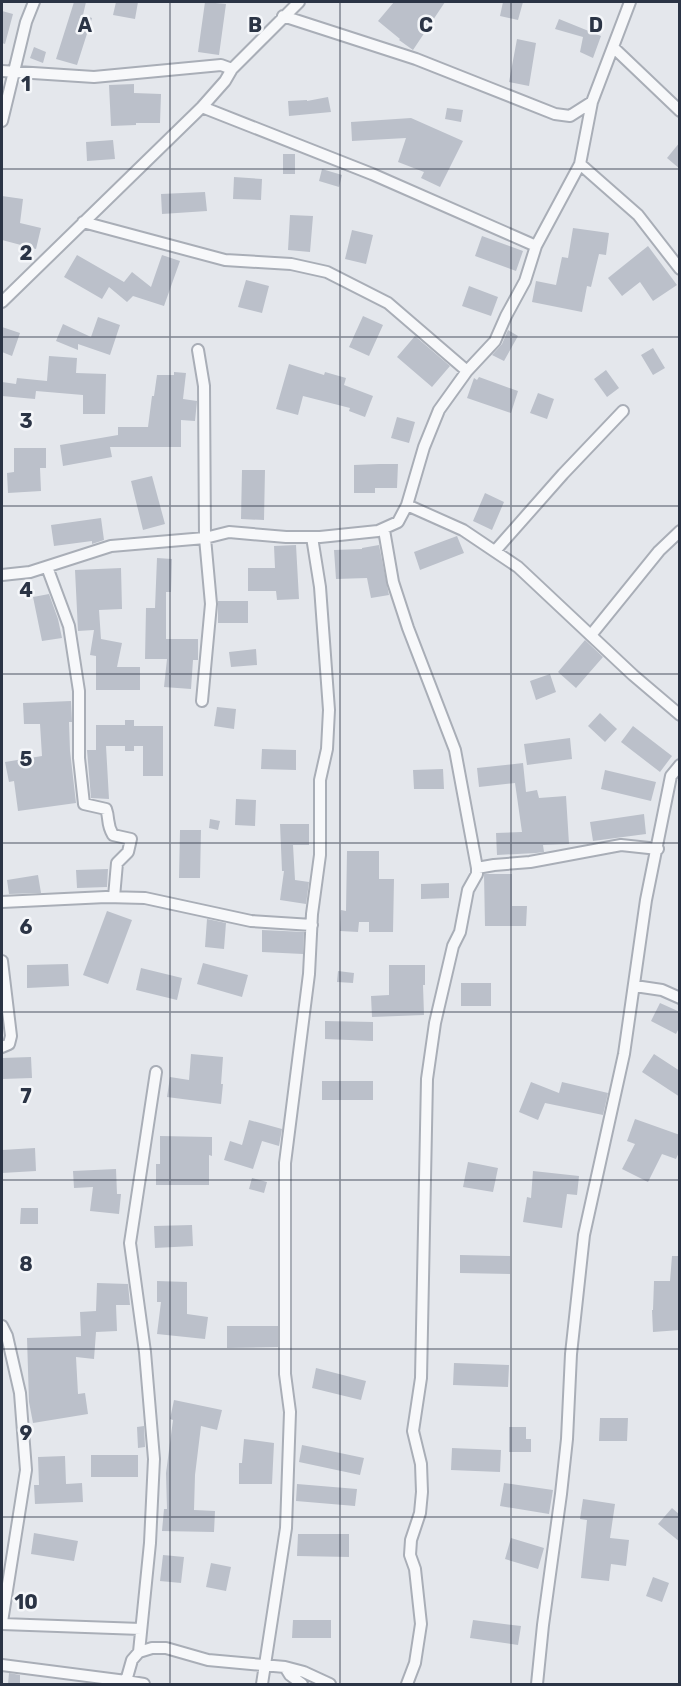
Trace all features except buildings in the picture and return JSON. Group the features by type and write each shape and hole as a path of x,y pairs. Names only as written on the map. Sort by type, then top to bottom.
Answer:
{"street":[{"path":"2,121 26,22 34,2"},
{"path":"2,302 202,107 225,81 231,69 299,2"},
{"path":"2,575 30,572 111,546 205,538 229,532 312,537 384,530 398,522 407,505 424,447 439,410 467,371 495,341 525,281 536,246 580,164 592,102 630,2"},
{"path":"283,16 416,59 555,114 570,116 592,102"},
{"path":"614,48 680,111"},
{"path":"2,71 94,77 221,65 231,69"},
{"path":"202,107 372,174 536,246"},
{"path":"580,164 638,214 680,269"},
{"path":"83,222 225,260 291,264 327,272 388,303 467,371"},
{"path":"198,350 204,386 205,538 211,604 202,701"},
{"path":"495,551 623,411"},
{"path":"407,505 463,530 518,567 680,715"},
{"path":"384,530 393,582 454,750 477,868 477,874 468,890 460,932 453,946 435,1023 427,1079 421,1378 413,1431 421,1464 423,1491 420,1513 411,1540 410,1555 415,1569 421,1624 416,1663 407,1684"},
{"path":"591,635 659,550 680,531"},
{"path":"262,1684 285,1528 290,1412 285,1374 285,1163 309,974 320,855 320,780 327,749 329,710 320,587 312,537"},
{"path":"47,567 69,626 79,691 79,758 84,804 106,809 107,825 113,834 131,839 128,852 117,863 114,897"},
{"path":"537,1684 567,1439 571,1354 584,1235 619,1084 646,900 671,776 680,765"},
{"path":"477,868 494,864 530,862 621,845 658,849"},
{"path":"2,902 114,897 145,898 251,921 312,925"},
{"path":"2,961 11,1036 9,1044 2,1047"},
{"path":"635,986 662,990 680,998"},
{"path":"139,1652 150,1543 154,1459 145,1352 130,1243 156,1072"},
{"path":"2,1326 7,1336 20,1393 26,1470 2,1623 141,1629"},
{"path":"125,1683 132,1660 139,1652 152,1648 166,1648 208,1660 285,1667 304,1672 330,1684"},
{"path":"2,1665 144,1684"},
{"path":"285,1667 290,1675 302,1684"}]}
